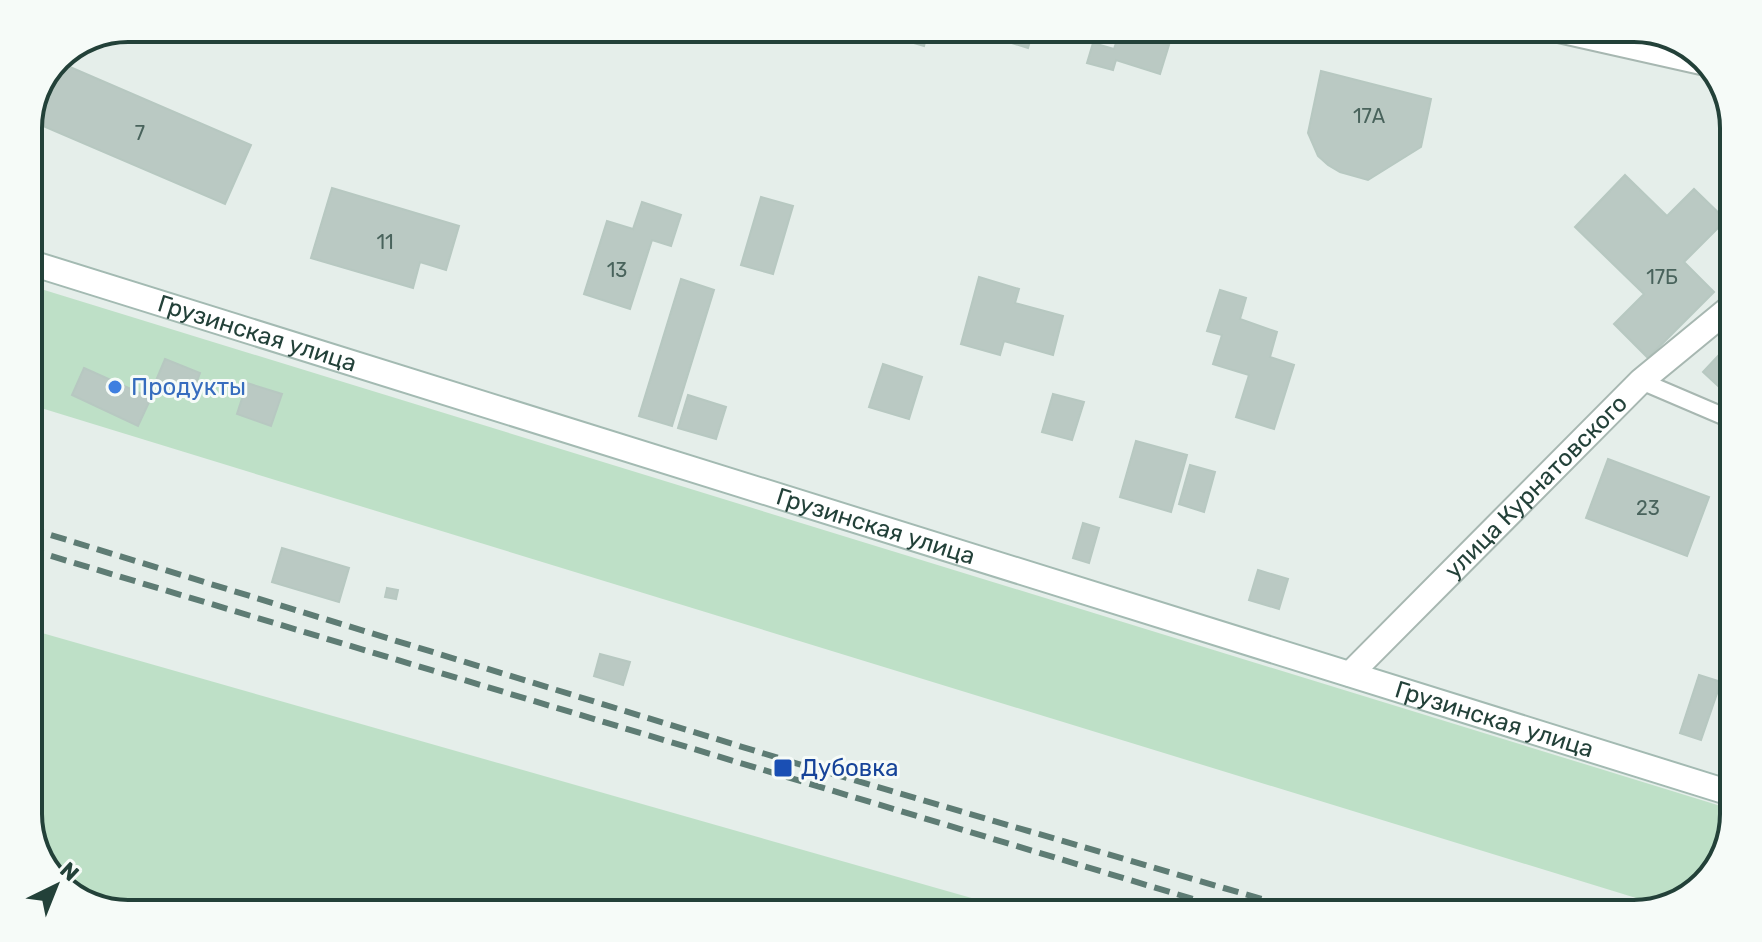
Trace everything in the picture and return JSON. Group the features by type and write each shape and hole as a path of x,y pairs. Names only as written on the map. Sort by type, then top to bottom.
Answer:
{"street":[{"path":"1612,42 1685,58"},
{"name":"Грузинская улица","path":"42,266 1720,790"},
{"name":"улица Курнатовского","path":"1350,674 1641,381 1720,316"}],"lane":[{"path":"1641,381 1720,415"}],"green space":[{"path":"42,289 1720,806 1715,842 1695,875 1677,889 1641,899 42,408"},
{"path":"42,633 979,900 128,900 96,893 96,846 49,846 42,820"}],"building":[{"path":"1009,42 1030,42 1028,48"},
{"path":"1116,42 1169,45 1160,74 1116,60 1113,70 1087,63 1093,43 1114,49"},
{"path":"68,66 251,145 225,204 42,126 45,106 56,80"},
{"path":"1321,71 1431,99 1421,147 1368,180 1328,165 1318,156 1308,133"},
{"path":"1625,175 1667,216 1694,189 1720,214 1720,226 1684,262 1714,292 1648,358 1614,324 1644,294 1575,227"},
{"path":"332,188 459,226 446,270 420,262 413,288 311,258"},
{"path":"761,197 793,206 773,274 741,265"},
{"path":"642,202 681,215 671,246 652,240 630,309 584,294 607,221 633,229"},
{"path":"979,277 1019,289 1015,303 1063,316 1053,355 1004,341 1000,355 961,344"},
{"path":"681,279 714,290 672,426 639,416"},
{"path":"1220,290 1246,298 1240,319 1277,332 1270,357 1294,365 1274,429 1236,417 1249,375 1213,364 1222,335 1207,331"},
{"path":"1720,354 1720,388 1703,372"},
{"path":"165,359 200,373 191,397 155,383"},
{"path":"883,364 922,377 909,419 869,407"},
{"path":"84,368 151,398 138,426 72,395"},
{"path":"247,383 282,394 271,426 237,414"},
{"path":"1053,394 1084,402 1072,440 1042,432"},
{"path":"688,395 726,407 716,439 678,428"},
{"path":"1136,441 1187,455 1171,512 1120,497"},
{"path":"1608,459 1709,497 1687,556 1586,518"},
{"path":"1190,465 1215,472 1204,512 1179,504"},
{"path":"1083,523 1099,528 1089,563 1073,558"},
{"path":"282,548 349,568 339,602 272,582"},
{"path":"1258,570 1288,579 1279,609 1249,600"},
{"path":"387,588 398,590 396,599 385,597"},
{"path":"600,654 630,662 623,685 594,676"},
{"path":"1699,675 1720,682 1701,740 1680,733"}],"railway":[{"path":"42,532 785,760 1265,900"},
{"path":"42,553 1196,900"}],"place":[{"name":"Продукты","path":"115,387"},
{"name":"Дубовка","path":"783,768"}]}
